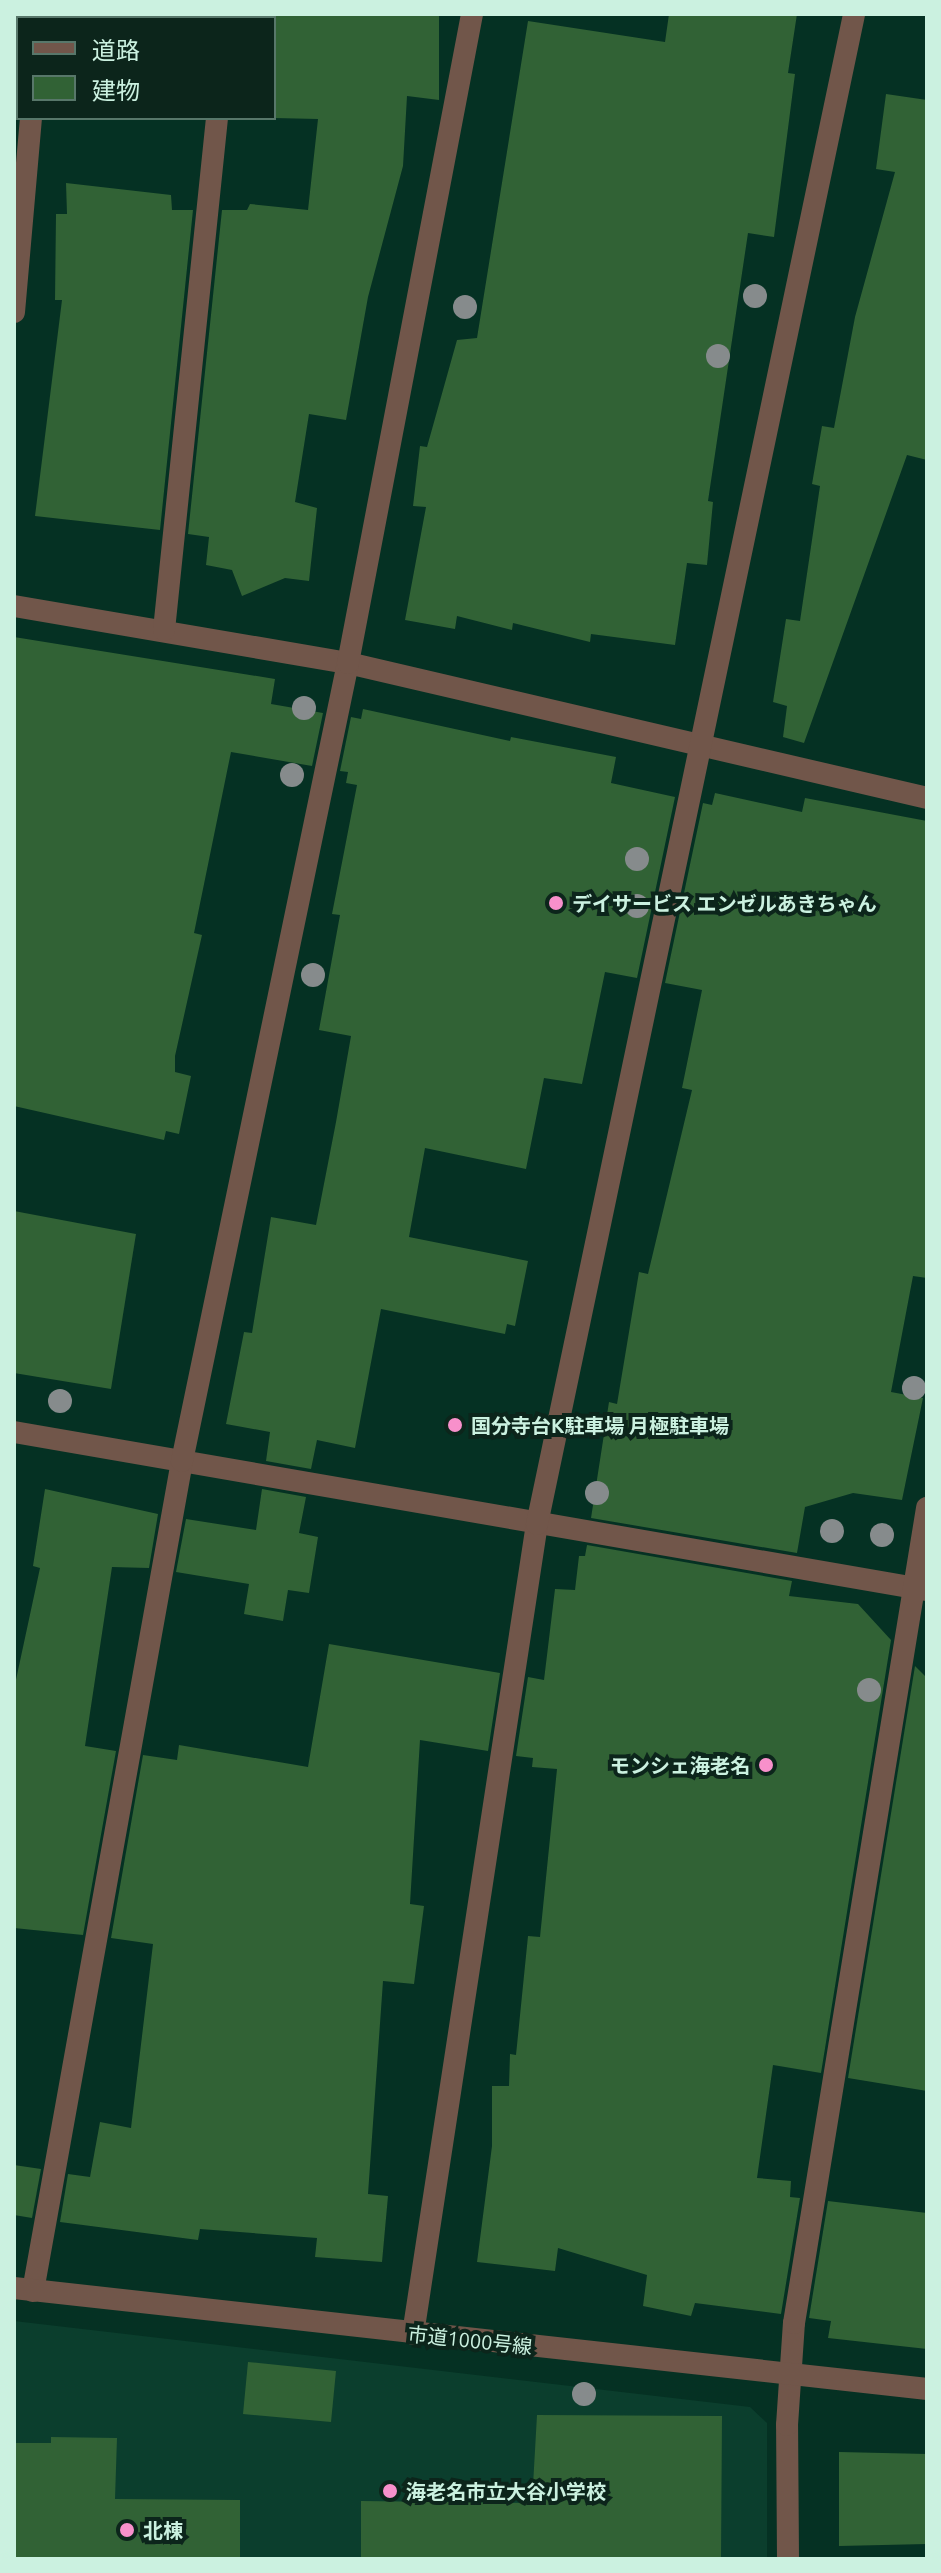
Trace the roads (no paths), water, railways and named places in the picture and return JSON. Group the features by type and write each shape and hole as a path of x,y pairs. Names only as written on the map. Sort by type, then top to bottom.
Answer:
{"street":[{"path":"23,2290 182,1461 348,663 472,14"},
{"path":"413,2334 537,1524 854,14"},
{"path":"14,312 31,120"},
{"path":"164,630 217,120"},
{"path":"14,606 348,663 701,749 927,798"},
{"path":"14,1432 919,1589"},
{"path":"788,2559 790,2373 919,1589 927,1508"},
{"name":"市道1000号線","path":"23,2290 927,2389"}],"place":[{"name":"デイサービス エンゼルあきちゃん","path":"556,903"},
{"name":"国分寺台K駐車場 月極駐車場","path":"455,1425"},
{"name":"モンシェ海老名","path":"766,1765"},
{"name":"海老名市立大谷小学校","path":"390,2491"},
{"name":"北棟","path":"127,2530"}]}
